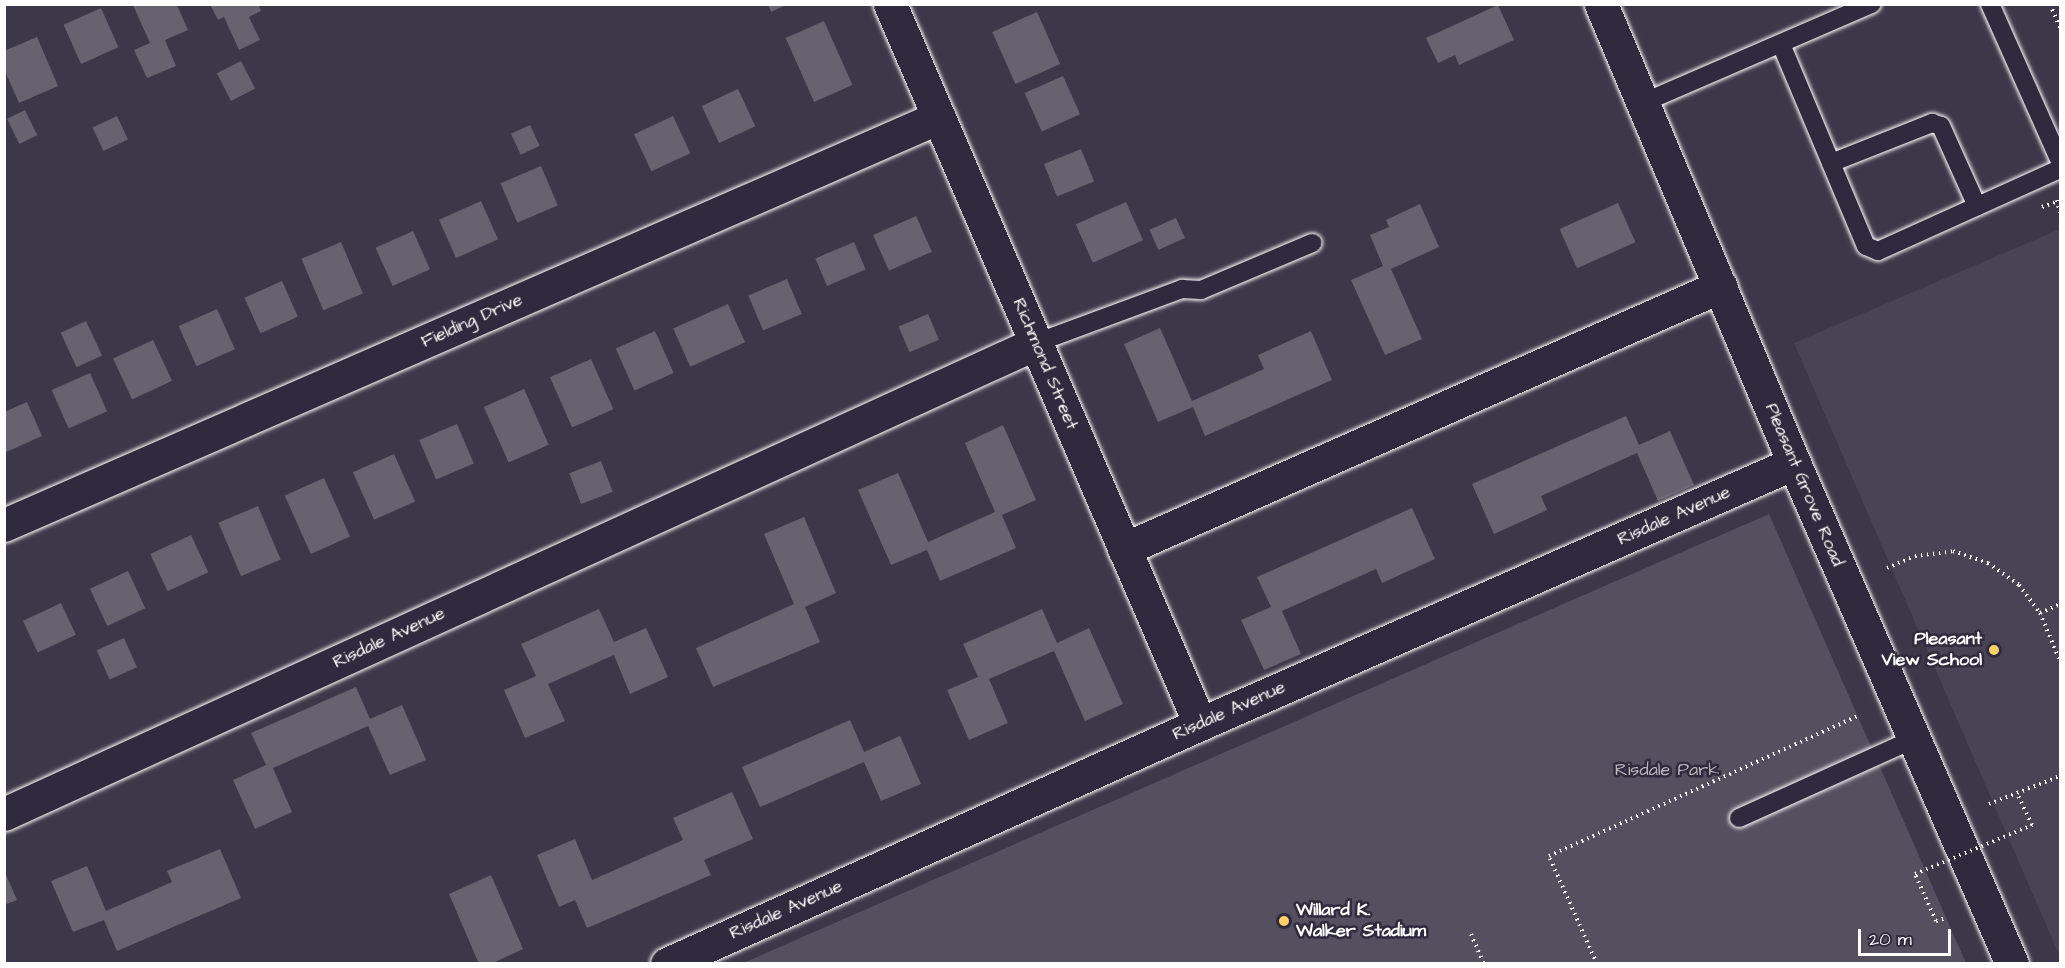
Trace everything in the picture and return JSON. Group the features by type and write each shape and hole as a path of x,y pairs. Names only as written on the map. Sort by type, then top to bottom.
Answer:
{"street":[{"name":"Richmond Street","path":"890,4 1200,724"},
{"name":"Pleasant Grove Road","path":"1601,4 1645,102 1794,463 2012,963"},
{"name":"Fielding Drive","path":"4,525 939,117"},
{"path":"1124,549 1721,286"},
{"name":"Risdale Avenue","path":"4,814 1036,343"},
{"name":"Risdale Avenue","path":"667,963 1200,724 1794,463"}],"lane":[{"path":"1645,102 1872,4"},
{"path":"1990,4 2061,161"},
{"path":"1781,44 1866,246 1878,251 2061,169"},
{"path":"1831,163 1932,123 1941,126 1977,206"},
{"path":"1036,343 1182,289 1201,290 1312,243"},
{"path":"1739,818 1914,739"}],"path":[{"path":"2050,4 2061,28"},
{"path":"2061,198 2056,201 2061,213"},
{"path":"1887,568 1915,556 1953,551 1988,563 2019,585 2040,613 2061,661"},
{"path":"2040,613 2061,604"},
{"path":"1597,963 1549,856 1860,716"},
{"path":"1989,804 2018,795 2061,776"},
{"path":"1946,918 1936,921 1915,874 2032,825 2018,795"},
{"path":"1471,934 1484,963"}],"shaded area":[{"name":"Pleasant View School","path":"2060,229 2060,957 1794,343"}],"green space":[{"name":"Risdale Park","path":"1769,514 1966,963 741,964"}],"building":[{"path":"210,4 258,4 261,11 249,17 260,40 239,50 224,17 218,20"},
{"path":"768,4 788,4 771,12"},
{"path":"133,5 177,5 188,30 165,40 176,66 147,78 134,50 150,43"},
{"path":"1498,5 1514,40 1459,65 1455,55 1438,63 1426,38"},
{"path":"101,8 118,47 81,64 64,25"},
{"path":"1037,12 1060,64 1015,84 992,32"},
{"path":"824,21 852,85 814,102 786,38"},
{"path":"37,37 58,86 19,103 4,69 4,51"},
{"path":"241,61 255,89 231,101 217,73"},
{"path":"1063,76 1080,114 1042,131 1025,93"},
{"path":"738,89 755,126 719,143 702,106"},
{"path":"25,110 37,135 19,144 7,119"},
{"path":"117,116 128,140 104,151 93,127"},
{"path":"673,116 690,153 651,171 634,134"},
{"path":"530,125 540,146 521,155 511,134"},
{"path":"1081,149 1094,181 1057,196 1044,164"},
{"path":"541,166 558,206 517,223 500,183"},
{"path":"481,201 498,239 456,258 439,220"},
{"path":"1126,202 1143,240 1093,263 1076,224"},
{"path":"1618,203 1635,242 1577,268 1560,229"},
{"path":"1420,204 1439,247 1391,269 1422,339 1385,355 1351,280 1383,266 1370,235 1389,227 1386,220"},
{"path":"916,216 932,252 889,271 873,235"},
{"path":"1176,218 1185,238 1158,250 1150,230"},
{"path":"413,231 430,269 393,286 376,248"},
{"path":"341,242 363,294 323,310 301,259"},
{"path":"854,242 866,270 827,286 815,258"},
{"path":"787,279 802,314 763,330 748,295"},
{"path":"282,281 298,317 260,333 245,298"},
{"path":"728,304 745,342 690,367 673,328"},
{"path":"217,309 235,349 197,366 179,326"},
{"path":"928,314 939,340 909,352 899,327"},
{"path":"86,321 102,355 77,367 61,333"},
{"path":"1160,328 1192,401 1264,369 1258,355 1311,331 1332,380 1205,436 1193,407 1158,422 1124,344"},
{"path":"655,331 674,373 634,391 616,348"},
{"path":"153,340 172,381 132,399 113,359"},
{"path":"591,359 613,409 572,428 550,377"},
{"path":"90,373 107,411 69,428 52,390"},
{"path":"524,389 549,445 509,463 484,407"},
{"path":"27,402 42,436 4,453 4,412"},
{"path":"1626,416 1639,445 1670,431 1694,485 1658,501 1637,453 1541,496 1547,510 1494,534 1472,484"},
{"path":"457,424 474,464 436,480 419,440"},
{"path":"1003,425 1036,500 1002,515 1016,548 940,581 927,550 891,565 858,490 898,473 928,542 995,512 965,443"},
{"path":"394,454 415,502 374,520 353,472"},
{"path":"601,461 613,492 581,504 569,473"},
{"path":"324,478 350,536 311,554 285,495"},
{"path":"258,506 281,559 241,576 218,523"},
{"path":"1412,508 1435,559 1382,583 1376,569 1282,611 1301,654 1264,670 1241,620 1271,607 1257,577"},
{"path":"804,517 836,593 805,607 820,642 713,687 696,648 794,604 764,534"},
{"path":"191,535 208,572 168,591 150,554"},
{"path":"128,571 145,608 107,626 90,589"},
{"path":"61,603 76,635 38,652 23,621"},
{"path":"599,609 614,642 646,628 668,677 630,694 614,655 548,684 565,721 525,738 504,690 536,676 521,644"},
{"path":"1042,609 1057,643 1089,628 1123,704 1085,721 1054,651 989,679 1008,723 969,740 947,690 978,677 963,644"},
{"path":"124,638 137,667 110,679 97,650"},
{"path":"356,687 370,719 402,705 426,760 390,775 368,726 273,768 292,812 255,829 233,780 266,765 251,733"},
{"path":"850,720 864,752 900,736 921,784 881,801 864,762 760,807 742,767"},
{"path":"732,792 753,839 704,860 711,875 587,928 575,900 559,907 537,855 575,839 592,880 683,840 673,818"},
{"path":"220,849 241,898 117,951 104,920 73,932 51,881 87,866 106,911 172,882 167,871"},
{"path":"4,870 17,900 4,905"},
{"path":"491,875 523,949 491,964 479,964 449,894"}],"place":[{"name":"Pleasant View School","path":"1994,650"},
{"name":"Willard K. Walker Stadium","path":"1284,921"}]}
